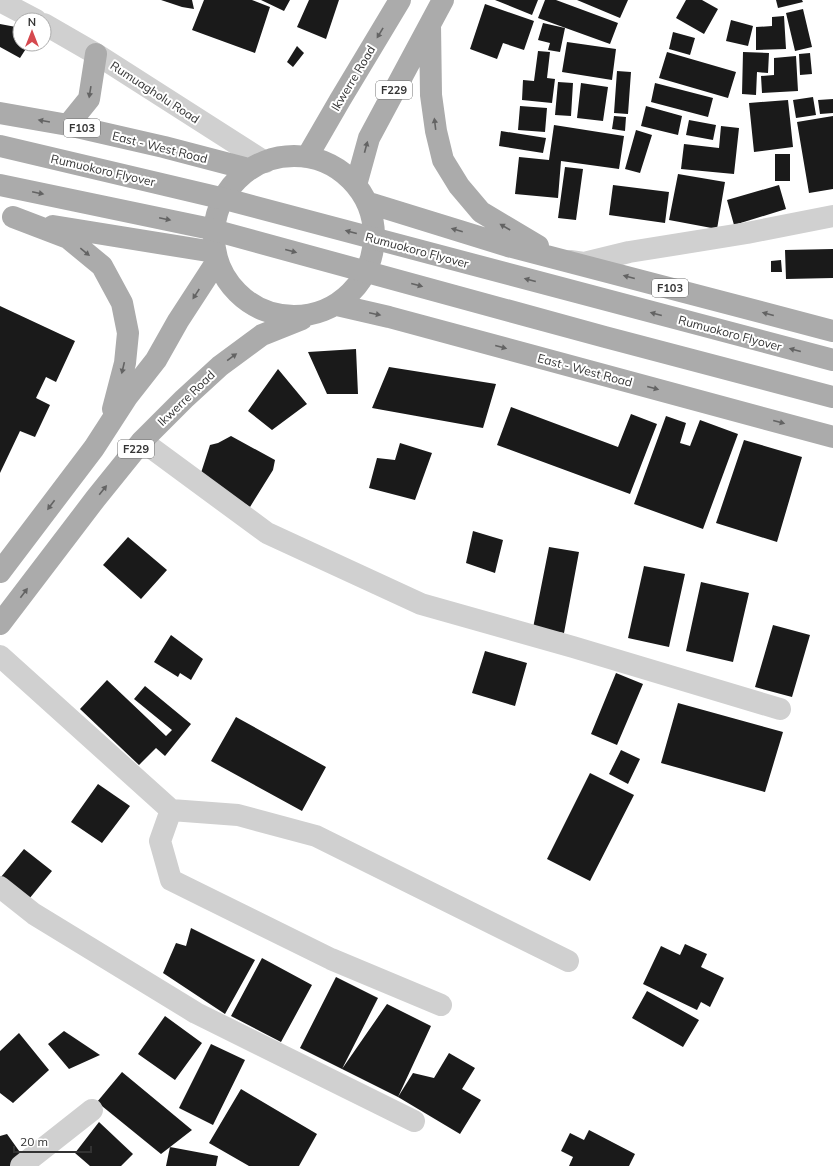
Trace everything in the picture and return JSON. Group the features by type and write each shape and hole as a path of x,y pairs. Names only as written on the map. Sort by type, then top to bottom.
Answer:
{"main road":[{"name":"Ikwerre Road","path":"307,157 400,0"},
{"name":"F229","path":"356,185 369,138 443,0"},
{"path":"430,25 431,95 436,131 443,160 459,186 481,212 563,260"},
{"path":"68,125 89,99 96,54"},
{"name":"East - West Road","path":"0,113 68,125 257,166"},
{"name":"Rumuokoro Flyover","path":"0,146 233,201 833,360"},
{"path":"284,157 307,157 334,166 356,185 369,203 374,233 373,256 360,284 337,305 323,312 308,316 285,317 263,311 243,299 227,282 215,256 213,228 219,205 234,181 257,166 284,157"},
{"path":"0,185 206,228 605,337 833,397"},
{"name":"F103","path":"369,203 508,246 833,330"},
{"path":"6,216 215,256"},
{"path":"6,216 68,238 102,266 122,303 128,333 125,363 107,428"},
{"name":"F229","path":"0,572 94,448 127,397 156,360 215,256"},
{"name":"East - West Road","path":"337,305 389,317 833,437"},
{"name":"Ikwerre Road","path":"0,624 96,498 142,441 184,399 220,366 262,335 308,316"}],"street":[{"path":"0,1 21,12"},
{"name":"Rumuagholu Road","path":"52,29 96,54 257,166"},
{"path":"563,260 584,263 629,252 747,233 833,216"},
{"path":"142,441 267,533 422,604 780,709"},
{"path":"0,656 171,810 238,815 316,836 568,961"},
{"path":"171,810 160,841 170,880 331,959 441,1005"},
{"path":"0,887 34,914 196,1013 414,1121"},
{"path":"21,1166 92,1110"}],"building":[{"path":"161,0 192,0 194,9 182,7"},
{"path":"204,0 252,0 270,7 255,53 192,30"},
{"path":"261,0 290,0 284,11"},
{"path":"309,0 339,0 326,39 297,27"},
{"path":"495,0 538,0 532,15"},
{"path":"545,0 556,0 618,23 610,44 538,18"},
{"path":"577,0 628,0 620,18"},
{"path":"686,0 702,0 718,9 704,34 676,18"},
{"path":"776,0 802,0 803,2 778,8"},
{"path":"485,4 534,21 524,50 503,43 497,59 470,49"},
{"path":"803,9 812,47 795,51 786,13"},
{"path":"784,16 786,49 756,50 756,27 772,26 772,17"},
{"path":"731,20 753,26 748,46 726,41"},
{"path":"543,23 565,28 560,52 548,50 550,43 538,40"},
{"path":"0,24 12,26 12,52 24,52 20,58 0,47"},
{"path":"673,32 695,38 690,55 669,49"},
{"path":"567,42 616,49 612,80 562,72"},
{"path":"297,46 304,53 293,67 287,62"},
{"path":"538,51 550,52 547,78 555,79 552,103 522,100 523,80 534,81"},
{"path":"667,52 736,72 728,98 659,78"},
{"path":"743,52 769,53 768,73 757,72 756,95 742,94"},
{"path":"810,53 812,74 800,75 799,54"},
{"path":"796,56 798,91 762,93 761,76 774,75 774,58"},
{"path":"617,71 631,72 628,114 614,113"},
{"path":"558,82 573,83 571,116 555,115"},
{"path":"581,83 608,87 603,121 577,118"},
{"path":"655,83 713,98 708,117 651,102"},
{"path":"813,97 816,115 796,118 793,100"},
{"path":"833,99 833,113 820,114 818,100"},
{"path":"788,100 793,147 754,152 749,103"},
{"path":"520,106 547,108 545,132 518,130"},
{"path":"646,106 682,116 678,135 641,126"},
{"path":"614,116 626,117 625,131 612,129"},
{"path":"833,116 833,189 809,193 797,122"},
{"path":"689,120 716,125 713,140 686,135"},
{"path":"554,125 624,136 619,169 561,161 558,198 515,194 519,157 549,160"},
{"path":"721,126 739,128 734,174 681,169 684,144 719,148"},
{"path":"636,130 652,135 640,173 625,169"},
{"path":"501,131 546,138 543,153 499,146"},
{"path":"775,154 790,154 790,181 775,181"},
{"path":"565,167 583,169 576,220 558,218"},
{"path":"678,174 725,182 717,229 669,220"},
{"path":"613,185 669,192 665,223 609,215"},
{"path":"779,185 786,209 734,225 727,200"},
{"path":"833,249 833,278 786,279 785,250"},
{"path":"781,260 782,272 771,272 771,261"},
{"path":"0,306 75,341 56,382 46,377 36,398 50,405 35,437 20,431 0,473"},
{"path":"356,349 358,394 327,394 308,352"},
{"path":"389,367 496,384 483,428 372,408"},
{"path":"278,369 307,404 272,430 248,411"},
{"path":"511,407 618,447 631,414 657,424 630,494 497,445"},
{"path":"666,416 686,423 680,443 690,446 700,420 738,434 703,529 634,504"},
{"path":"231,436 275,460 273,470 250,507 200,476 210,445 218,443"},
{"path":"744,440 802,457 777,542 716,523"},
{"path":"400,443 432,453 415,500 369,488 377,458 395,460"},
{"path":"473,531 503,540 495,573 466,563"},
{"path":"128,537 167,570 141,599 103,565"},
{"path":"549,547 579,552 564,633 533,628"},
{"path":"644,566 685,574 669,647 628,638"},
{"path":"701,582 749,593 733,662 686,651"},
{"path":"773,625 810,635 792,697 755,687"},
{"path":"171,635 203,659 191,680 180,673 178,677 154,662"},
{"path":"485,651 527,663 515,706 472,693"},
{"path":"616,673 643,684 617,745 591,734"},
{"path":"107,680 166,736 172,730 134,699 145,686 191,724 165,756 156,748 139,765 80,709"},
{"path":"678,703 783,732 765,792 661,763"},
{"path":"236,717 326,767 302,811 211,761"},
{"path":"621,750 640,759 628,784 609,774"},
{"path":"590,773 634,795 590,881 547,859"},
{"path":"98,784 130,806 102,843 71,822"},
{"path":"24,849 52,871 29,899 1,877"},
{"path":"191,928 255,960 225,1014 163,973 176,943 186,946"},
{"path":"685,944 707,954 701,967 724,978 710,1007 701,1002 697,1010 643,984 661,946 680,955"},
{"path":"262,958 312,985 281,1042 231,1016"},
{"path":"336,977 378,998 342,1069 300,1048"},
{"path":"647,991 699,1020 683,1047 632,1018"},
{"path":"387,1004 431,1026 398,1097 342,1069"},
{"path":"165,1016 202,1043 175,1080 138,1054"},
{"path":"64,1031 100,1055 69,1069 48,1044"},
{"path":"19,1033 49,1070 13,1103 0,1093 0,1051"},
{"path":"211,1044 245,1060 213,1125 179,1108"},
{"path":"449,1053 475,1068 462,1089 481,1100 460,1134 398,1097 413,1073 434,1078"},
{"path":"122,1072 192,1130 161,1154 97,1102"},
{"path":"241,1089 317,1134 299,1166 249,1166 209,1143"},
{"path":"99,1122 133,1154 121,1166 90,1166 75,1153"},
{"path":"589,1130 635,1154 629,1166 569,1166 573,1157 561,1151 570,1133 584,1140"},
{"path":"7,1134 27,1162 18,1166 0,1166 0,1136"},
{"path":"170,1147 218,1156 216,1166 166,1166"}]}
